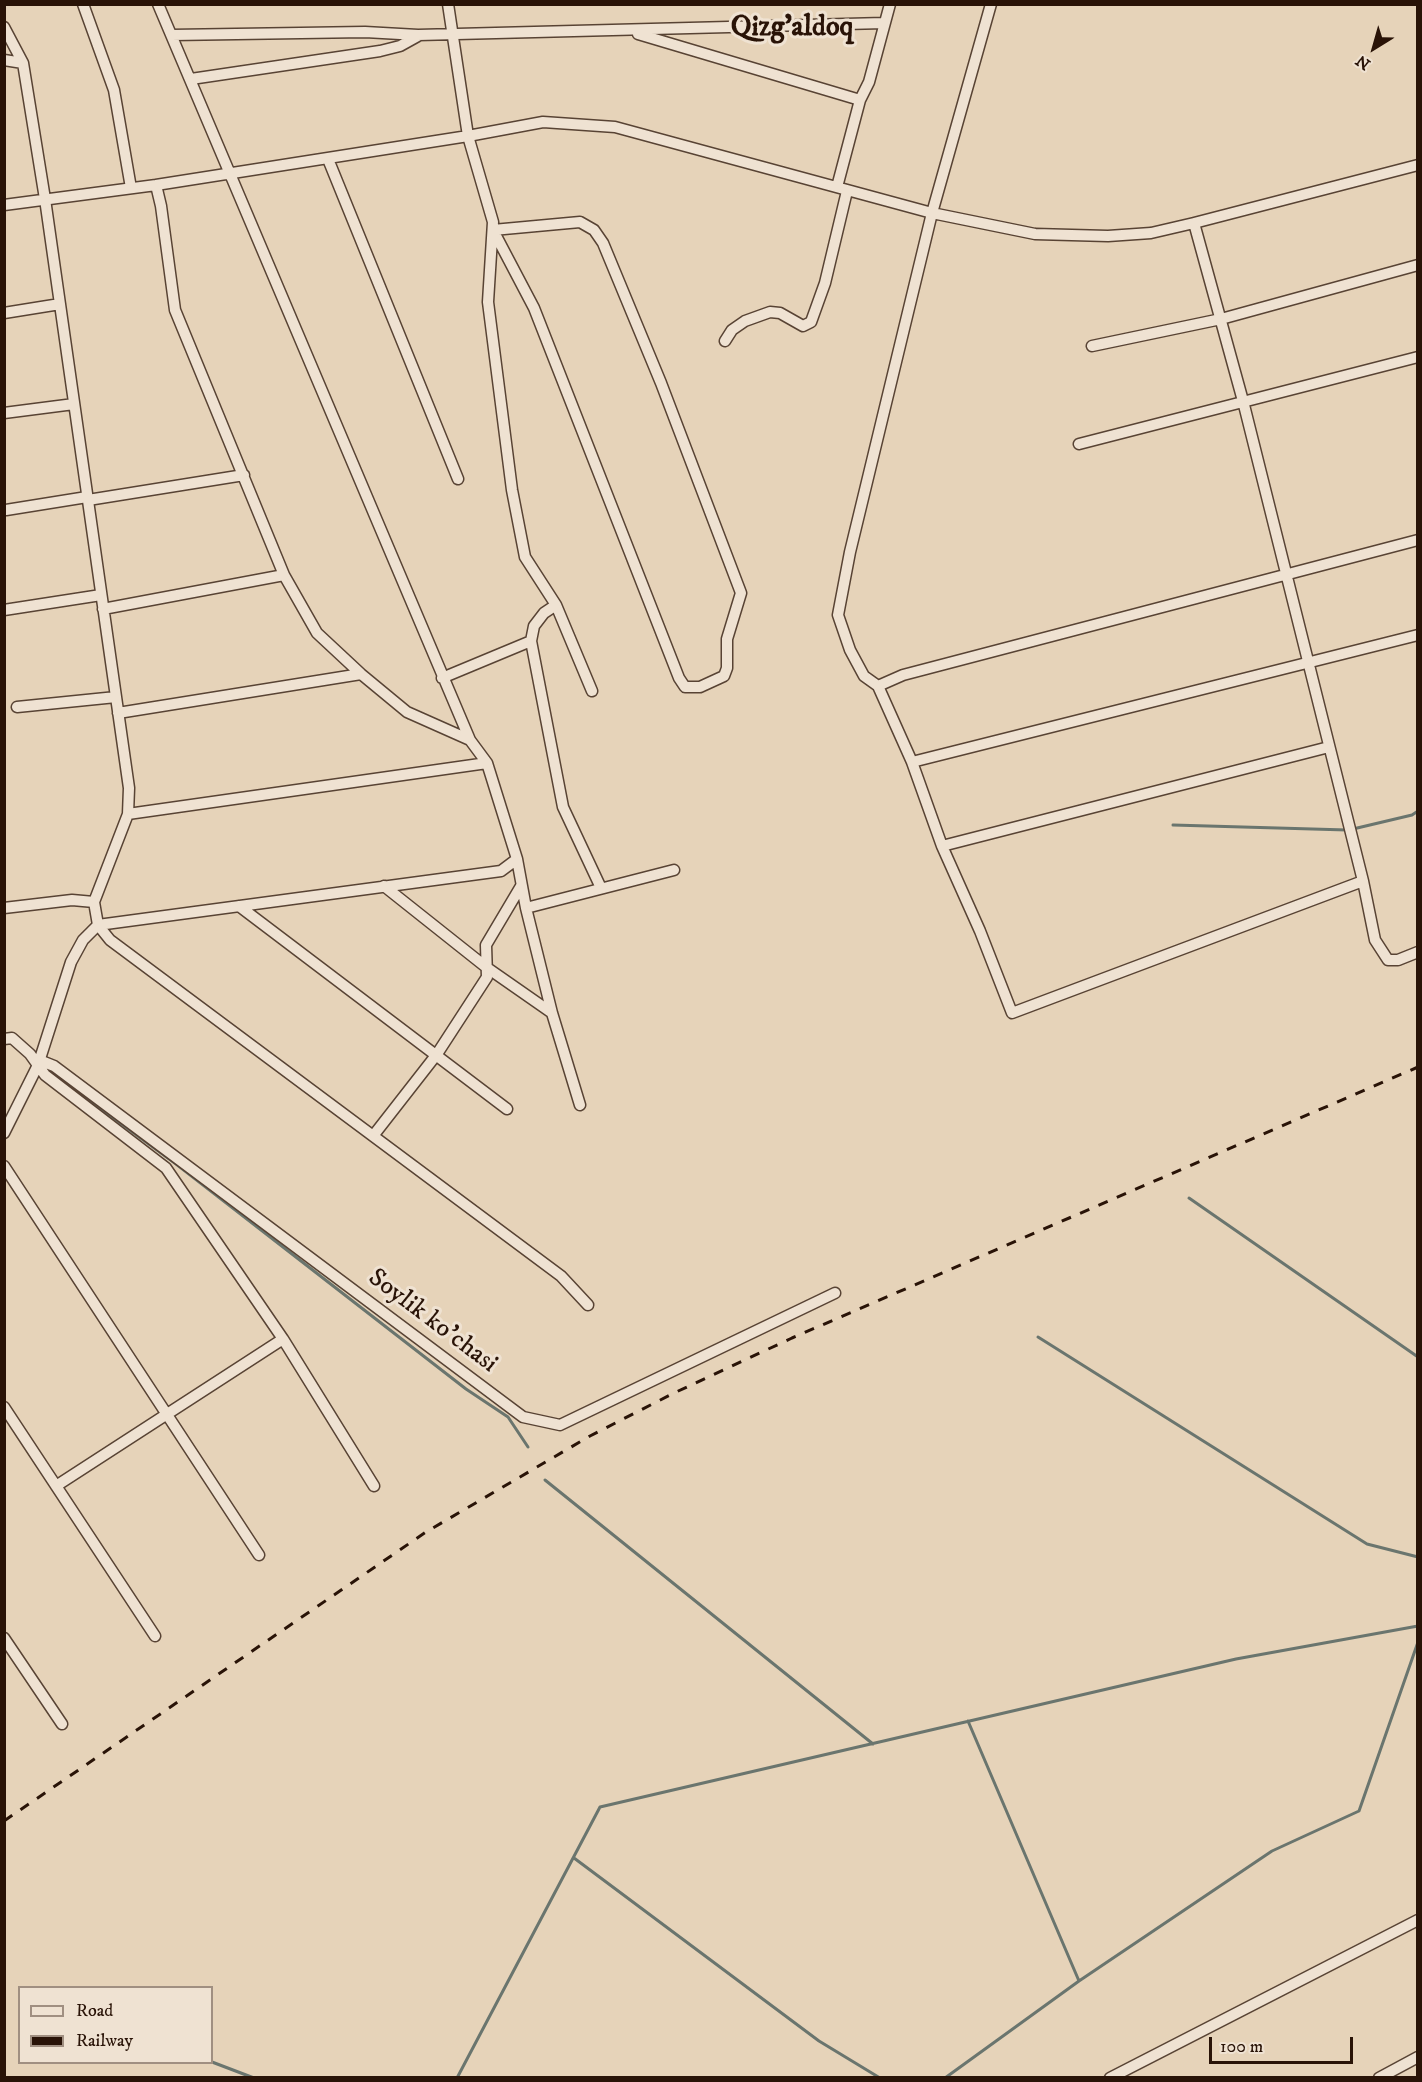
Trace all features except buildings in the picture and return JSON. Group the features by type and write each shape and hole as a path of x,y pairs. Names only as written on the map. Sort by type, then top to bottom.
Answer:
{"street":[{"path":"83,4 114,90 131,188"},
{"path":"158,4 232,174 442,678 470,740 487,763 517,859 521,886 552,1013 580,1105"},
{"path":"448,4 468,136 493,222 488,302 512,490 525,557 556,605 592,692"},
{"path":"725,341 732,330 745,321 770,312 780,313 803,326 811,322 825,282 860,100 869,82 890,4"},
{"path":"991,4 932,213 850,552 838,615 850,650 864,676 878,686 912,762 942,846 1012,1013 1364,881"},
{"path":"172,35 365,32 418,35 884,23"},
{"path":"4,27 23,63 45,199 129,788 128,814 94,902 98,925 110,940 561,1276 588,1305"},
{"path":"629,31 675,47 860,100"},
{"path":"191,79 380,51 400,46 418,35"},
{"path":"4,60 23,63"},
{"path":"4,205 232,174 543,122 615,127 932,213 1035,234 1108,236 1151,233 1194,224 1418,165"},
{"path":"328,159 458,479"},
{"path":"156,185 175,310 204,386 244,475 284,575 317,633 361,674 407,712 470,740"},
{"path":"580,222 594,230 603,243 661,383 741,592 726,639 727,668 724,676 713,682 700,687 685,687 679,678 534,308 493,230 580,222"},
{"path":"1194,224 1243,400 1285,574 1310,664 1364,881 1375,940 1388,960 1398,960 1418,952"},
{"path":"1092,346 1221,318 1418,266"},
{"path":"4,313 60,304"},
{"path":"1079,444 1243,400 1418,357"},
{"path":"4,413 74,404"},
{"path":"6,510 244,475"},
{"path":"878,686 903,675 1418,540"},
{"path":"103,609 284,575"},
{"path":"4,610 102,595"},
{"path":"556,605 544,613 534,626 531,641 563,807 601,888"},
{"path":"912,762 1310,664 1418,635"},
{"path":"442,678 531,641"},
{"path":"118,713 361,674"},
{"path":"17,707 116,697"},
{"path":"942,846 1329,747"},
{"path":"128,814 487,763"},
{"path":"4,1133 38,1063 71,962 83,940 98,925 501,870 517,859"},
{"path":"526,908 674,870"},
{"path":"384,886 486,967 552,1013"},
{"path":"373,1136 437,1054 487,977 486,945 521,886"},
{"path":"4,908 72,900 94,902"},
{"path":"239,906 507,1109"},
{"path":"4,1039 12,1038 38,1063 45,1075 166,1168 283,1339 374,1486"},
{"name":"Soylik ko'chasi","path":"38,1063 54,1066 523,1417 560,1425 835,1293"},
{"path":"166,1168 174,1158"},
{"path":"4,1166 259,1555"},
{"path":"56,1485 283,1339"},
{"path":"4,1407 155,1636"},
{"path":"4,1638 62,1724"},
{"path":"1110,2078 1418,1920"},
{"path":"1379,2078 1418,2057"}],"waterway":[{"path":"1353,829 1412,815 1418,811"},
{"path":"1173,825 1347,830"},
{"path":"51,1072 176,1164 466,1389 508,1417 528,1447"},
{"path":"1189,1198 1418,1357"},
{"path":"1038,1337 1367,1544 1418,1557"},
{"path":"545,1480 873,1744"},
{"path":"457,2078 600,1807 1236,1659 1418,1626"},
{"path":"945,2078 1079,1981 1272,1851 1359,1811 1418,1642"},
{"path":"968,1721 1079,1981"},
{"path":"574,1858 819,2041 880,2078"},
{"path":"213,2062 254,2078"}],"railway":[{"path":"4,1821 426,1532 590,1436 674,1393 792,1338 1418,1067"}],"district":[{"name":"Qizg'aldoq","path":"792,29"}]}
